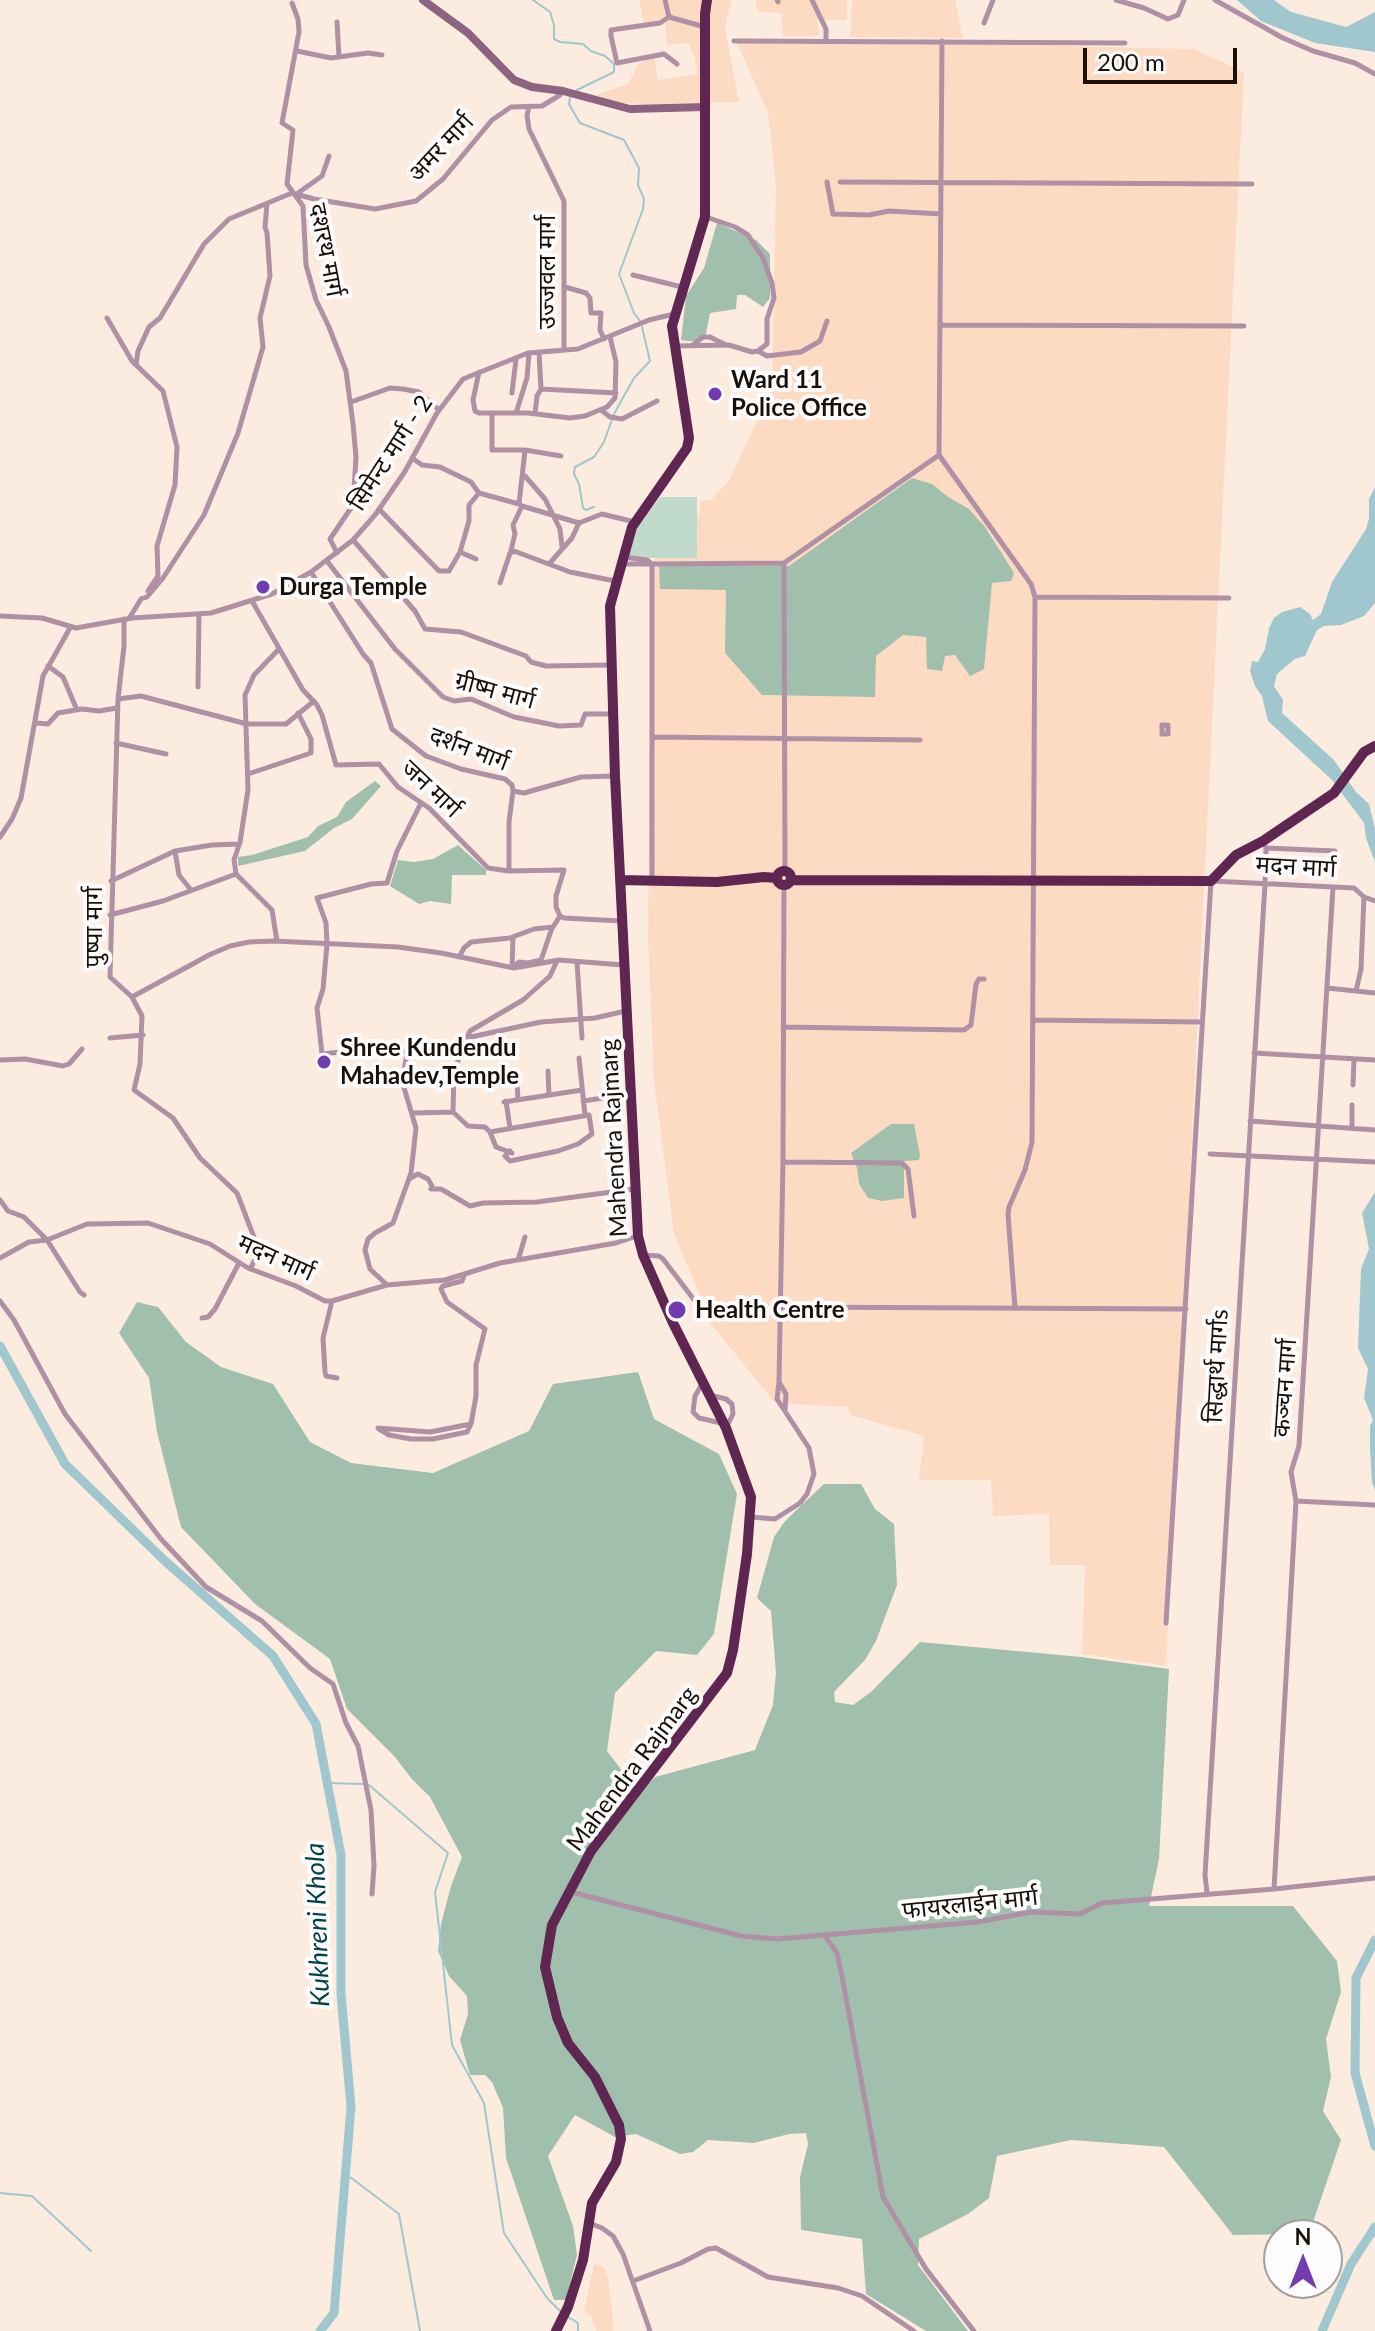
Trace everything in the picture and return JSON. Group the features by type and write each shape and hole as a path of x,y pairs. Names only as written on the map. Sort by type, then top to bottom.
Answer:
{"highway":[{"name":"Mahendra Rajmarg","path":"558,2329 583,2260 592,2203 616,2162 621,2139 619,2125 595,2077 568,2043 550,1995 545,1967 552,1925 591,1851 727,1673 733,1650 750,1517 751,1497 725,1426 643,1255 638,1236 613,714 610,606 621,560 636,522 687,448 689,438 672,326 705,217 707,0"},
{"path":"620,880 1211,881 1236,855 1264,844 1334,793 1364,752 1375,746"}],"street":[{"path":"423,0 468,33 514,80 532,87 563,91 630,109 705,107"},
{"path":"665,0 669,17"},
{"path":"812,0 826,29 826,41"},
{"path":"984,23 993,0"},
{"path":"1116,0 1168,19 1178,15 1184,0"},
{"path":"1215,0 1283,38 1313,51 1355,63 1375,74"},
{"name":"दशरथ मार्ग","path":"292,3 298,19 297,51 282,123 293,130 287,184 303,206 306,265 316,300 346,371 356,457 353,505 330,539 337,553"},
{"path":"677,64 664,54 617,63 611,30 660,23 669,17 705,27"},
{"path":"337,22 339,57"},
{"path":"734,41 1125,43"},
{"path":"942,41 939,455 1031,584 1035,597 1032,1142 1008,1214 1015,1308"},
{"path":"297,51 331,58 368,53 382,55"},
{"name":"अमर मार्ग","path":"294,193 375,209 416,201 443,179 492,120 511,107 542,106 563,91"},
{"name":"उज्जवल मार्ग","path":"529,107 529,129 564,201 564,350"},
{"path":"136,365 138,351 149,327 160,318 209,238 229,219 294,193 322,176 329,156"},
{"path":"827,182 833,214 869,215 889,211 941,214"},
{"path":"840,182 1252,184"},
{"path":"141,599 147,597 163,578 204,515 238,433 264,342 260,318 270,276 265,227 268,202"},
{"path":"705,217 748,235 764,262 774,298 767,319 767,344 758,351"},
{"path":"633,275 683,287"},
{"path":"479,372 473,400 475,411 479,413 570,418 601,410 615,398 614,349 599,324 601,313 591,313 590,298 586,293 565,287"},
{"name":"सिमेन्ट मार्ग - 2","path":"0,616 42,618 70,628 126,618 211,613 272,594 311,572 353,540 379,509 439,410 463,379 529,353 578,349 649,320 675,314"},
{"path":"107,318 136,365 163,391 177,447 175,485 157,546 158,576 126,618"},
{"path":"674,346 727,345 758,351 767,356 801,352 820,341 827,321"},
{"path":"940,325 1244,326"},
{"path":"535,414 541,389 539,352"},
{"path":"516,413 527,378 529,353"},
{"path":"512,393 516,358"},
{"path":"351,403 390,388 403,389 419,392 439,410"},
{"path":"541,389 616,393"},
{"path":"601,410 612,418 622,419 657,401"},
{"path":"492,413 492,450 525,450 561,456"},
{"path":"513,552 513,525 521,505 525,450"},
{"path":"621,560 652,564 784,563 939,455"},
{"path":"412,457 422,465 440,467 471,482 479,493 553,517 579,523 602,514 636,522"},
{"path":"524,476 541,492 560,529 562,547"},
{"path":"379,509 439,571 449,571 460,552 469,521 469,505 479,493"},
{"path":"549,564 572,538 579,523"},
{"path":"353,540 415,611 425,629 461,632 546,666 612,665"},
{"path":"460,552 476,559"},
{"path":"513,552 570,572 616,581"},
{"path":"500,583 513,552"},
{"name":"ग्रीष्म मार्ग","path":"327,561 395,649 443,697 454,701 471,699 514,717 559,726 581,725 585,714 613,714"},
{"path":"750,1517 775,1519 800,1503 812,1484 814,1474 809,1448 777,1399 783,1162 784,563"},
{"path":"652,564 652,880"},
{"name":"दर्शन मार्ग","path":"311,572 371,663 392,729 426,756 461,769 505,779 512,785 513,791 532,793 581,777 615,776"},
{"path":"1035,597 1229,598"},
{"name":"जन मार्ग","path":"252,601 303,690 322,715 336,765 379,764 398,787 421,803 479,861 495,871 564,870 556,896 560,916"},
{"path":"198,687 199,614"},
{"name":"पुष्पा मार्ग","path":"126,618 117,708 110,977 132,997 142,1016 143,1035 134,1090 173,1118 200,1158 237,1193 257,1245 257,1256 250,1269"},
{"path":"0,837 21,798 43,676 70,628"},
{"path":"277,941 269,904 236,874 234,860 248,790 245,695 249,683 279,649"},
{"path":"48,666 63,677 77,710"},
{"path":"118,699 141,696 247,724 286,724 314,701"},
{"path":"36,723 48,724 58,713 117,708"},
{"path":"248,774 311,753 311,739 298,713"},
{"path":"652,737 920,740"},
{"path":"116,743 166,754"},
{"path":"509,871 509,822 513,791"},
{"path":"421,803 397,851 387,883 317,898 326,923 327,944 323,989 317,1008 322,1054 387,1047 400,1048 407,1053 438,1056 445,1050 463,1046"},
{"path":"111,881 175,851 239,844"},
{"path":"1264,844 1335,851"},
{"name":"सिद्धार्थ मार्गs","path":"1207,1893 1205,1875 1265,884 1264,844"},
{"path":"175,851 181,880 191,890"},
{"path":"110,915 163,901 236,874"},
{"path":"1166,1623 1211,881"},
{"name":"मदन मार्ग","path":"1211,881 1354,888 1375,901"},
{"name":"कञ्चन मार्ग","path":"1274,1889 1296,1501 1291,1472 1299,1446 1333,887"},
{"path":"1356,991 1361,969 1364,897"},
{"path":"512,968 519,962 541,960 560,916 622,921"},
{"path":"459,957 471,942 513,937 534,929 553,927"},
{"path":"512,968 513,937"},
{"path":"132,997 230,946 277,941 398,947 512,968 557,961 624,965"},
{"path":"453,1112 454,1072 466,1038 476,1027 523,1000 550,976 557,961"},
{"path":"577,963 582,1038"},
{"path":"783,1027 964,1030 971,1025 976,984 979,979 984,979"},
{"path":"1327,988 1375,993"},
{"path":"466,1038 541,1022 627,1011"},
{"path":"1033,1020 1202,1022"},
{"path":"110,1038 143,1035"},
{"path":"0,1060 25,1059 63,1066 69,1064 82,1049"},
{"path":"387,1285 370,1269 365,1250 368,1239 393,1223 409,1179 416,1128 402,1081 407,1053"},
{"path":"1254,1053 1375,1060"},
{"path":"579,1058 585,1115"},
{"path":"1353,1085 1354,1059"},
{"path":"548,1071 549,1095"},
{"path":"517,1082 518,1099"},
{"path":"510,1128 505,1102 582,1090"},
{"path":"583,1101 631,1094"},
{"path":"1352,1105 1352,1128"},
{"path":"413,1113 453,1112 468,1126 480,1125 490,1132 496,1147 510,1151 506,1159 558,1151 578,1144 592,1134 589,1115 490,1132"},
{"path":"1250,1121 1375,1130"},
{"path":"1210,1154 1375,1162"},
{"path":"783,1162 902,1163 908,1169 914,1216"},
{"path":"409,1179 418,1174 431,1182 431,1189 441,1189 470,1206 483,1203 536,1203 635,1188"},
{"path":"0,1200 8,1211 24,1217 47,1240 84,1295"},
{"name":"मदन मार्ग","path":"0,1258 29,1242 47,1240 87,1224 148,1223 210,1244 250,1269 296,1286 325,1301 332,1301 387,1285 445,1280 500,1263 616,1243 638,1236"},
{"path":"518,1260 525,1237"},
{"path":"643,1255 663,1259 698,1305"},
{"path":"202,1318 208,1317 215,1309 239,1263"},
{"path":"464,1275 462,1281 441,1289 447,1302 485,1329 476,1365 476,1396 471,1424 467,1432 433,1439 411,1439 389,1435 378,1428 430,1432 471,1424"},
{"path":"0,1301 14,1320 65,1414 161,1539 206,1587 262,1621 310,1668 333,1684 346,1723 358,1746 371,1810 372,1894"},
{"path":"332,1301 323,1338 325,1372 326,1376 337,1378"},
{"path":"780,1307 1186,1309"},
{"path":"703,1383 695,1396 693,1412 699,1418 725,1426 733,1414 732,1404 709,1394"},
{"path":"1296,1501 1365,1507 1375,1505"},
{"name":"फायरलाईन मार्ग","path":"570,1892 741,1936 777,1939 978,1922 1031,1912 1080,1914 1102,1903 1375,1878"},
{"path":"824,1935 837,1953 883,2197 926,2269 974,2331"},
{"path":"589,2223 613,2236 623,2254 650,2331"},
{"path":"633,2281 716,2248 768,2277 838,2288 862,2296 914,2331"}],"shaded area":[{"path":"639,0 731,0 725,28 739,102 620,103 595,95 628,84 638,65 654,54 658,80 698,74 688,43 667,45 665,20 644,23"},
{"path":"756,0 847,0 847,20 817,20 820,36 783,36 781,13 757,12"},
{"path":"852,0 955,0 963,38 850,37"},
{"path":"735,38 1194,49 1244,72 1166,1666 1082,1654 1085,1565 1050,1565 1049,1514 993,1516 991,1480 919,1480 924,1436 850,1415 848,1407 775,1403 702,1313 705,1308 674,1234 654,1081 648,938 651,563 700,512 700,501 711,500 728,482 772,390 776,187 768,113"},
{"path":"594,2264 604,2267 608,2278 612,2331 596,2331 591,2316 584,2311"}],"green space":[{"path":"717,223 756,240 770,254 770,298 763,307 745,295 737,295 736,309 710,313 705,338 697,342 681,340 686,296 704,268"},
{"path":"912,478 932,484 969,509 985,527 1014,573 1011,581 992,583 984,669 970,676 955,655 945,656 942,671 927,669 926,637 903,635 876,656 875,697 762,695 725,653 726,590 660,589 659,566 789,566"},
{"path":"660,497 697,497 697,558 627,558 637,528"},
{"path":"375,781 381,786 352,819 334,828 305,851 238,866 238,857 308,837 318,826 337,817 346,802"},
{"path":"458,845 486,870 486,875 452,875 451,904 430,901 419,904 390,886 398,860 414,862 433,859"},
{"path":"891,1124 914,1124 920,1155 919,1160 904,1161 904,1198 882,1201 868,1198 859,1184 851,1153"},
{"path":"137,1302 158,1307 186,1342 221,1367 273,1384 310,1442 351,1463 433,1473 529,1431 553,1384 638,1372 654,1419 719,1454 737,1494 714,1634 697,1655 656,1651 615,1693 607,1751 629,1783 642,1791 655,1777 755,1750 773,1705 776,1673 771,1611 757,1598 774,1537 785,1521 824,1484 861,1484 875,1509 894,1524 897,1585 876,1641 865,1660 834,1692 835,1702 853,1705 871,1692 920,1642 1081,1657 1169,1669 1159,1859 1149,1906 1293,1906 1337,1961 1341,1992 1326,2039 1331,2077 1323,2111 1341,2140 1314,2219 1263,2219 1263,2235 1233,2235 1164,2147 1071,2140 997,2156 989,2198 968,2214 919,2239 918,2265 968,2331 926,2331 866,2294 862,2239 801,2230 800,2177 808,2144 806,2133 754,2143 708,2140 693,2152 680,2154 636,2134 615,2137 575,2115 548,2156 573,2226 577,2255 566,2300 554,2300 506,2158 503,2108 492,2082 485,2075 470,2075 460,2040 468,2014 467,1996 449,1976 438,1951 441,1924 462,1857 430,1797 347,1709 330,1659 255,1604 181,1527 157,1432 149,1378 119,1333"}],"water":[{"path":"1237,0 1274,0 1291,12 1346,27 1375,12 1375,52 1315,43 1261,21"},
{"path":"1375,487 1375,603 1364,616 1317,630 1305,656 1295,659 1277,674 1274,686 1283,700 1282,713 1334,760 1356,792 1369,804 1375,829 1375,862 1364,823 1332,780 1268,721 1262,696 1250,671 1252,661 1258,662 1265,649 1274,618 1282,612 1300,607 1313,620 1321,614 1332,582 1366,529 1369,499"},
{"path":"1375,1192 1375,1491 1370,1448 1373,1420 1364,1398 1368,1369 1358,1348 1361,1269 1369,1249 1362,1213"}],"waterway":[{"path":"533,0 550,12 554,39 583,44 614,64 614,72 577,90"},
{"path":"570,98 569,104 580,123 624,140 639,168 638,185 644,199 643,209 619,274 640,321"},
{"path":"594,507 583,508 575,467 594,457 634,378 650,361 642,327"},
{"name":"Kukhreni Khola","path":"0,1346 65,1464 165,1561 273,1656 316,1724 341,1855 341,1994 351,2107 334,2313 320,2331"},
{"path":"327,1783 363,1784"},
{"path":"369,1785 448,1853 435,1892 452,2045 484,2103 504,2233 547,2298 560,2311"},
{"path":"1375,1940 1356,1978 1355,2073 1375,2146"},
{"path":"346,2174 399,2214 420,2331"},
{"path":"0,2193 32,2196 91,2251"},
{"path":"1322,2331 1351,2264 1375,2227"},
{"path":"568,2317 578,2323 578,2331"}],"place":[{"name":"Ward 11 Police Office","path":"715,394"},
{"name":"Durga Temple","path":"263,587"},
{"name":"Shree Kundendu Mahadev,Temple","path":"324,1062"},
{"name":"Health Centre","path":"677,1310"}]}
